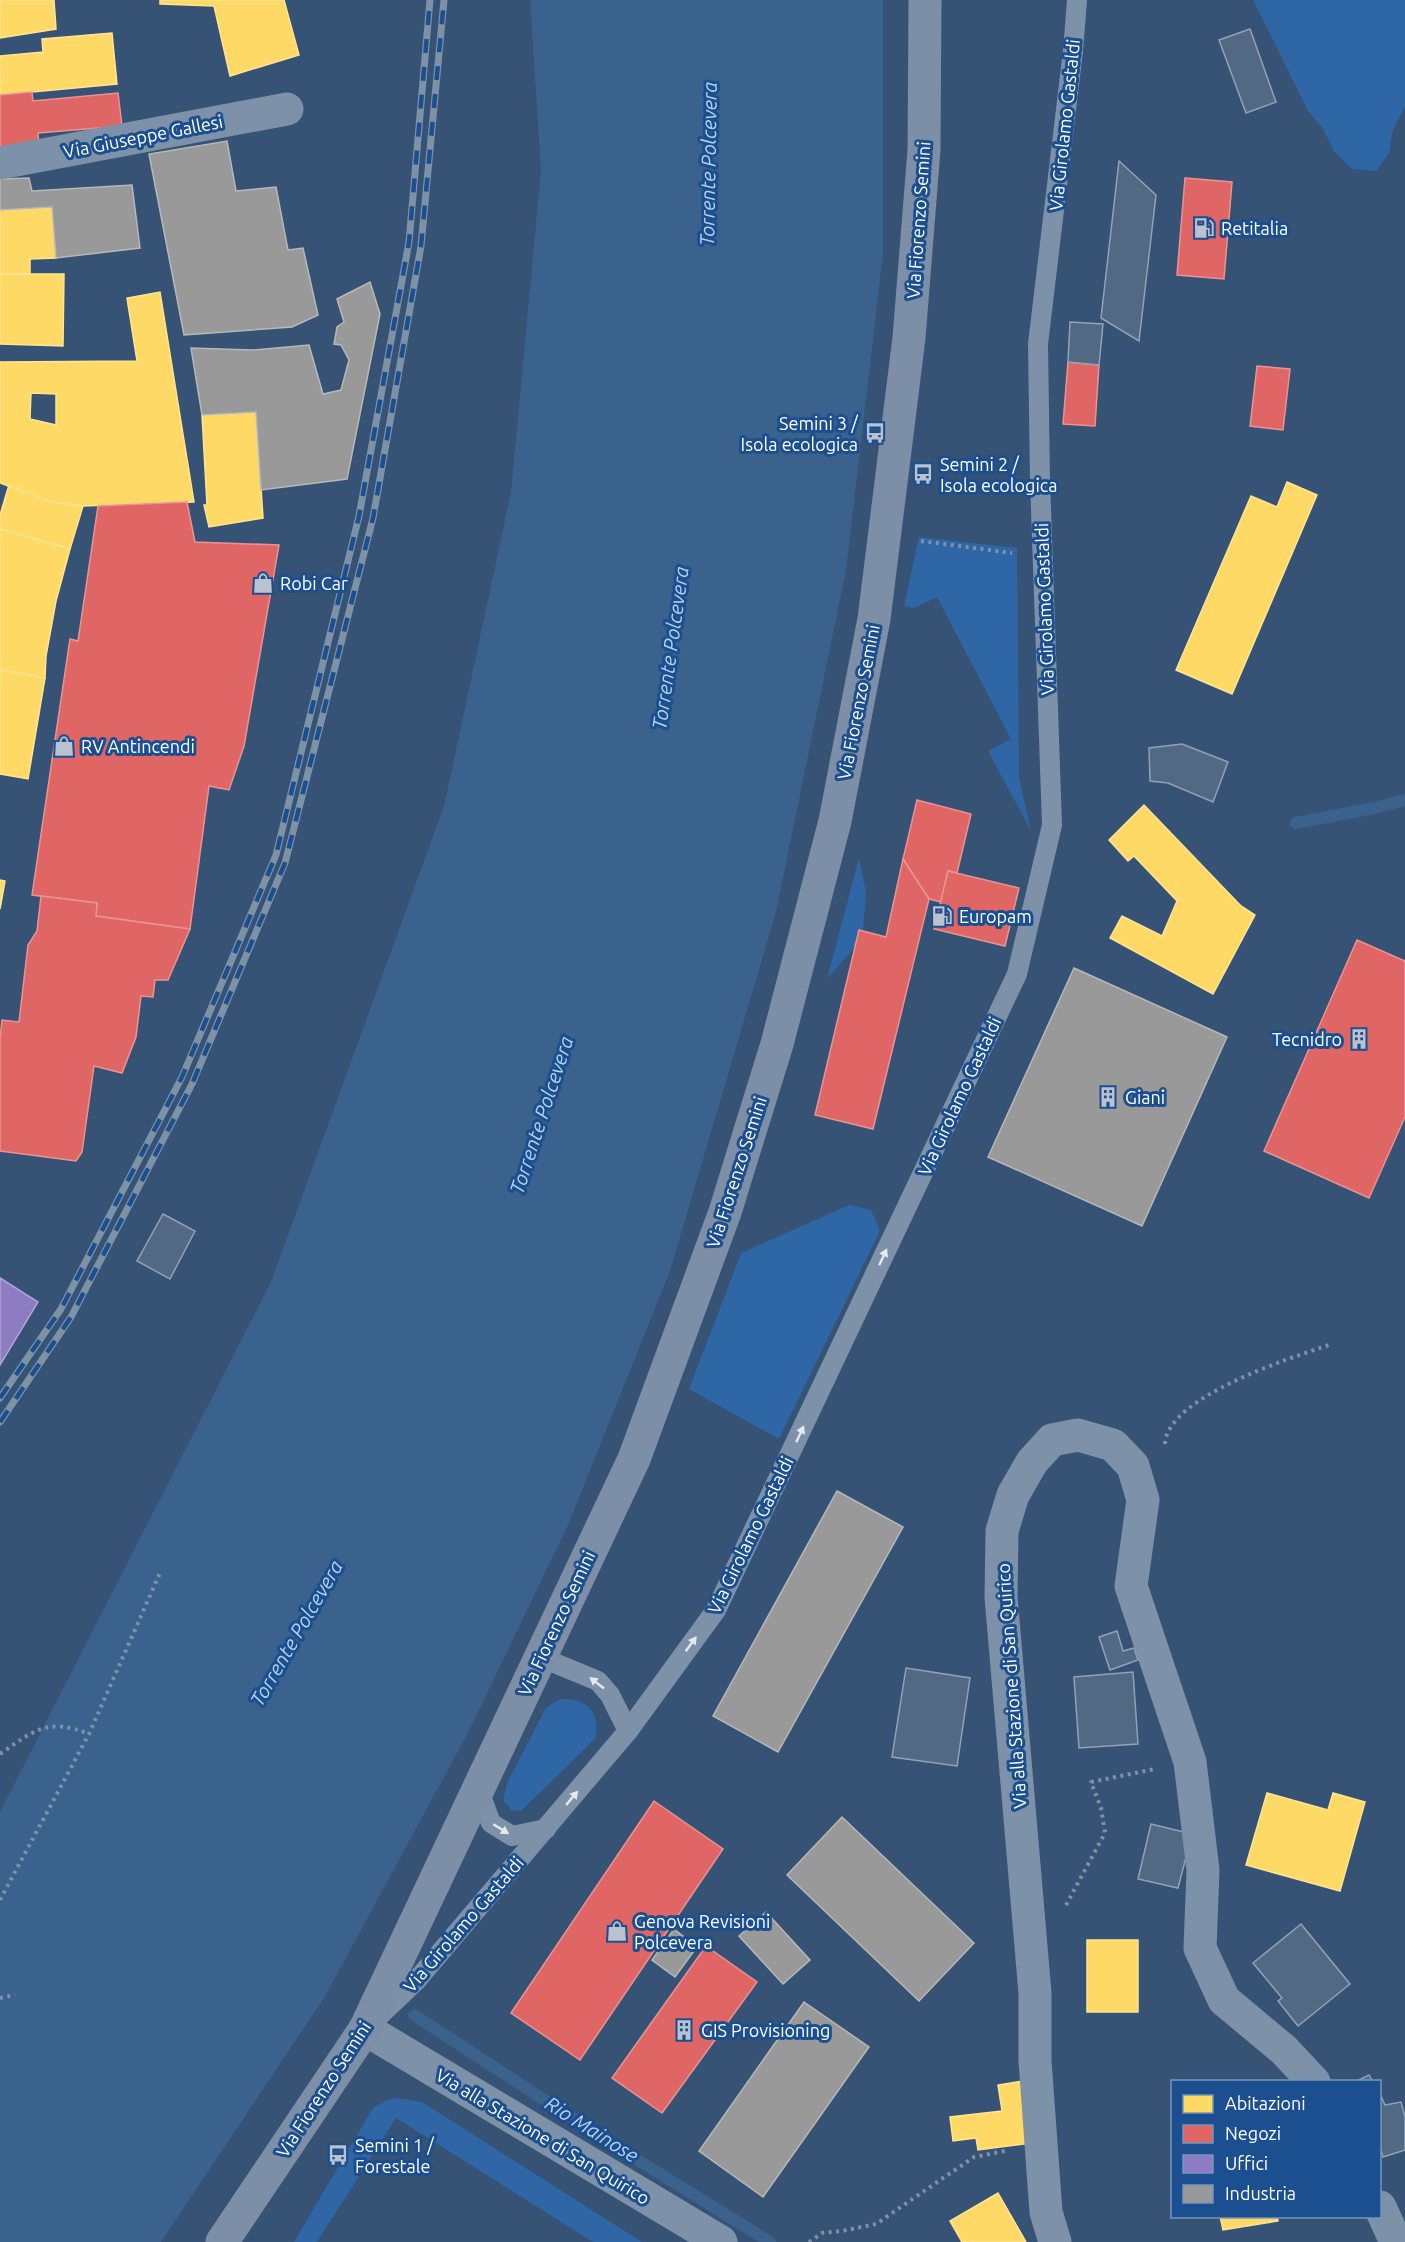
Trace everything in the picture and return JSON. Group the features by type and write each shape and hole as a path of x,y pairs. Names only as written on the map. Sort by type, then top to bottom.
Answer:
{"main road":[{"name":"Via Fiorenzo Semini","path":"222,2242 365,2029 634,1459 724,1212 777,1044 835,821 874,619 909,338 924,150 925,0"}],"street":[{"name":"Via Giuseppe Gallesi","path":"0,163 287,109"},
{"name":"Via alla Stazione di San Quirico","path":"1055,2242 1046,2212 1035,2061 1035,1993 1001,1598 1002,1531 1013,1496 1032,1462 1052,1440 1078,1435 1113,1445 1133,1466 1143,1500 1131,1586 1190,1762 1203,1870 1200,1948 1224,2000 1284,2050 1312,2080"},
{"name":"Via alla Stazione di San Quirico","path":"365,2029 721,2242"},
{"path":"1381,2209 1396,2242"}],"lane":[{"name":"Via Girolamo Gastaldi","path":"365,2029 416,1981 546,1829 628,1731 716,1610 1017,974 1052,825 1041,545 1038,344 1074,51 1077,0"},
{"path":"540,1657 575,1669 598,1681 610,1695 628,1731"},
{"path":"479,1791 491,1823 512,1836 546,1829"}],"path":[{"path":"918,541 1017,553"},
{"path":"1164,1449 1165,1437 1178,1417 1203,1399 1243,1376 1329,1345"},
{"path":"0,1900 89,1734 160,1573"},
{"path":"0,1754 38,1729 54,1725 71,1726 89,1734"},
{"path":"1065,1909 1068,1898 1105,1833 1101,1808 1091,1782 1190,1762"},
{"path":"0,1998 15,1995"},
{"path":"809,2242 822,2233 876,2224 974,2157 1041,2145"}],"shaded area":[{"path":"1253,0 1405,0 1405,107 1393,130 1389,153 1376,171 1352,169 1334,151 1323,129 1308,111"},
{"path":"919,537 1017,548 1019,778 1031,831 988,751 1011,739 937,597 914,608 904,606"},
{"path":"859,858 866,892 863,932 859,931 855,947 827,979"},
{"path":"849,1205 871,1210 880,1231 779,1439 689,1389 741,1253"},
{"path":"560,1699 578,1701 590,1708 596,1721 595,1739 521,1811 511,1810 503,1800 507,1783 546,1708"},
{"path":"398,2098 422,2102 642,2242 593,2242 396,2118 317,2242 294,2242 373,2108 388,2100"}],"water":[{"name":"Torrente Polcevera","path":"530,0 883,0 883,254 846,570 776,912 670,1271 568,1525 468,1733 324,1998 161,2242 0,2242 0,1812 271,1282 444,806 511,492 541,170"}],"building: Abitazioni":[{"path":"0,0 54,0 56,29 0,38"},
{"path":"160,0 284,0 299,55 230,76 214,6 160,4"},
{"path":"112,33 117,84 0,95 0,56 43,52 42,39"},
{"path":"52,207 56,258 30,259 30,274 0,274 0,210"},
{"path":"0,274 64,274 63,346 0,344"},
{"path":"160,292 194,502 83,506 51,502 0,483 0,362 137,361 127,298","holes":["31,393 56,394 56,425 30,419"]},
{"path":"256,412 263,518 209,527 204,505 207,505 202,415"},
{"path":"1287,482 1317,495 1232,694 1176,670 1251,496 1277,507"},
{"path":"9,485 51,502 83,506 70,549 0,529 0,515"},
{"path":"0,529 70,549 56,601 46,656 45,678 0,670"},
{"path":"0,670 45,678 28,779 0,774"},
{"path":"1144,805 1241,906 1255,915 1213,994 1110,938 1122,916 1162,936 1177,901 1134,856 1128,861 1109,840"},
{"path":"0,880 5,881 0,909"},
{"path":"1267,1793 1328,1810 1333,1793 1365,1802 1340,1891 1246,1865"},
{"path":"1087,1940 1138,1940 1138,2012 1087,2012"},
{"path":"1023,2081 1031,2143 978,2150 976,2138 953,2141 950,2117 1002,2111 998,2085"},
{"path":"998,2193 1026,2242 962,2242 950,2221"},
{"path":"1220,2218 1277,2218 1278,2221 1223,2230"}],"building: Negozi":[{"path":"32,92 33,101 118,93 122,126 38,133 39,147 0,150 0,95"},
{"name":"Retitalia","path":"1185,178 1232,182 1224,279 1177,275"},
{"path":"1068,362 1099,365 1095,426 1063,424"},
{"path":"1257,366 1290,369 1283,430 1250,426"},
{"path":"187,502 195,542 279,545 244,746 229,790 209,786 190,929 96,916 97,903 32,895 70,639 78,641 98,506"},
{"path":"917,800 971,814 957,873 948,871 941,902 929,899 903,859"},
{"path":"903,859 929,899 873,1129 815,1115 859,930 886,937"},
{"path":"948,871 1019,888 1005,946 934,929"},
{"path":"41,896 97,903 96,916 190,929 168,980 155,980 153,997 141,996 136,1037 122,1073 94,1066 82,1152 76,1161 0,1151 2,1020 19,1022 28,945 37,931"},
{"name":"Tecnidro","path":"1357,940 1405,961 1405,1117 1369,1198 1264,1151"},
{"name":"Genova Revisioni Polcevera","path":"654,1801 723,1849 580,2060 511,2013"},
{"name":"GIS Provisioning","path":"706,1946 757,1982 662,2113 612,2078"}],"building: Uffici":[{"path":"0,1278 38,1302 0,1365"}],"building: Industria":[{"path":"227,141 236,191 276,187 288,250 303,248 318,315 292,327 184,335 149,154"},
{"path":"29,178 32,191 132,185 140,248 56,258 52,207 0,210 0,179"},
{"path":"370,282 380,314 347,479 261,490 256,412 202,415 191,348 253,350 309,345 323,394 341,390 349,360 341,345 334,344 337,327 344,322 337,299"},
{"name":"Giani","path":"1074,968 1227,1037 1142,1226 988,1157"},
{"path":"837,1491 903,1527 778,1752 713,1716"},
{"path":"842,1817 974,1943 919,2001 787,1875"},
{"path":"766,1912 810,1960 783,1984 739,1936"},
{"path":"674,1929 697,1947 675,1977 652,1960"},
{"path":"804,2002 869,2047 763,2197 699,2151"}],"building: Altro":[{"path":"1250,29 1276,102 1246,113 1219,40"},
{"path":"1119,161 1156,195 1139,341 1101,318"},
{"path":"1070,322 1103,324 1099,365 1068,362"},
{"path":"1182,744 1228,762 1213,802 1168,783 1150,781 1149,748"},
{"path":"163,1214 195,1231 170,1279 137,1261"},
{"path":"1117,1631 1123,1651 1134,1648 1138,1660 1110,1670 1099,1637"},
{"path":"906,1668 970,1678 957,1766 892,1757"},
{"path":"1133,1672 1138,1744 1079,1748 1074,1677"},
{"path":"1151,1824 1192,1834 1178,1888 1138,1879"},
{"path":"1301,1924 1350,1984 1298,2026 1278,2001 1282,1998 1253,1963"},
{"path":"1369,2075 1372,2080 1359,2080"},
{"path":"1381,2096 1385,2105 1401,2102 1405,2117 1405,2150 1383,2157"}],"waterway":[{"path":"1296,823 1405,800"},
{"name":"Rio Mainose","path":"414,2015 615,2146 770,2242"}],"railway":[{"path":"0,1398 61,1309 182,1077 276,855 359,516 409,242 430,0"},
{"path":"0,1422 71,1317 192,1084 285,863 373,518 421,246 444,0"}],"place":[{"name":"Retitalia","path":"1204,228"},
{"name":"Semini 3 / Isola ecologica","path":"875,433"},
{"name":"Semini 2 / Isola ecologica","path":"923,474"},
{"name":"Robi Car","path":"263,583"},
{"name":"RV Antincendi","path":"64,746"},
{"name":"Europam","path":"942,916"},
{"name":"Tecnidro","path":"1359,1039"},
{"name":"Giani","path":"1108,1097"},
{"name":"Genova Revisioni Polcevera","path":"617,1931"},
{"name":"GIS Provisioning","path":"684,2030"},
{"name":"Semini 1 / Forestale","path":"338,2155"}]}
